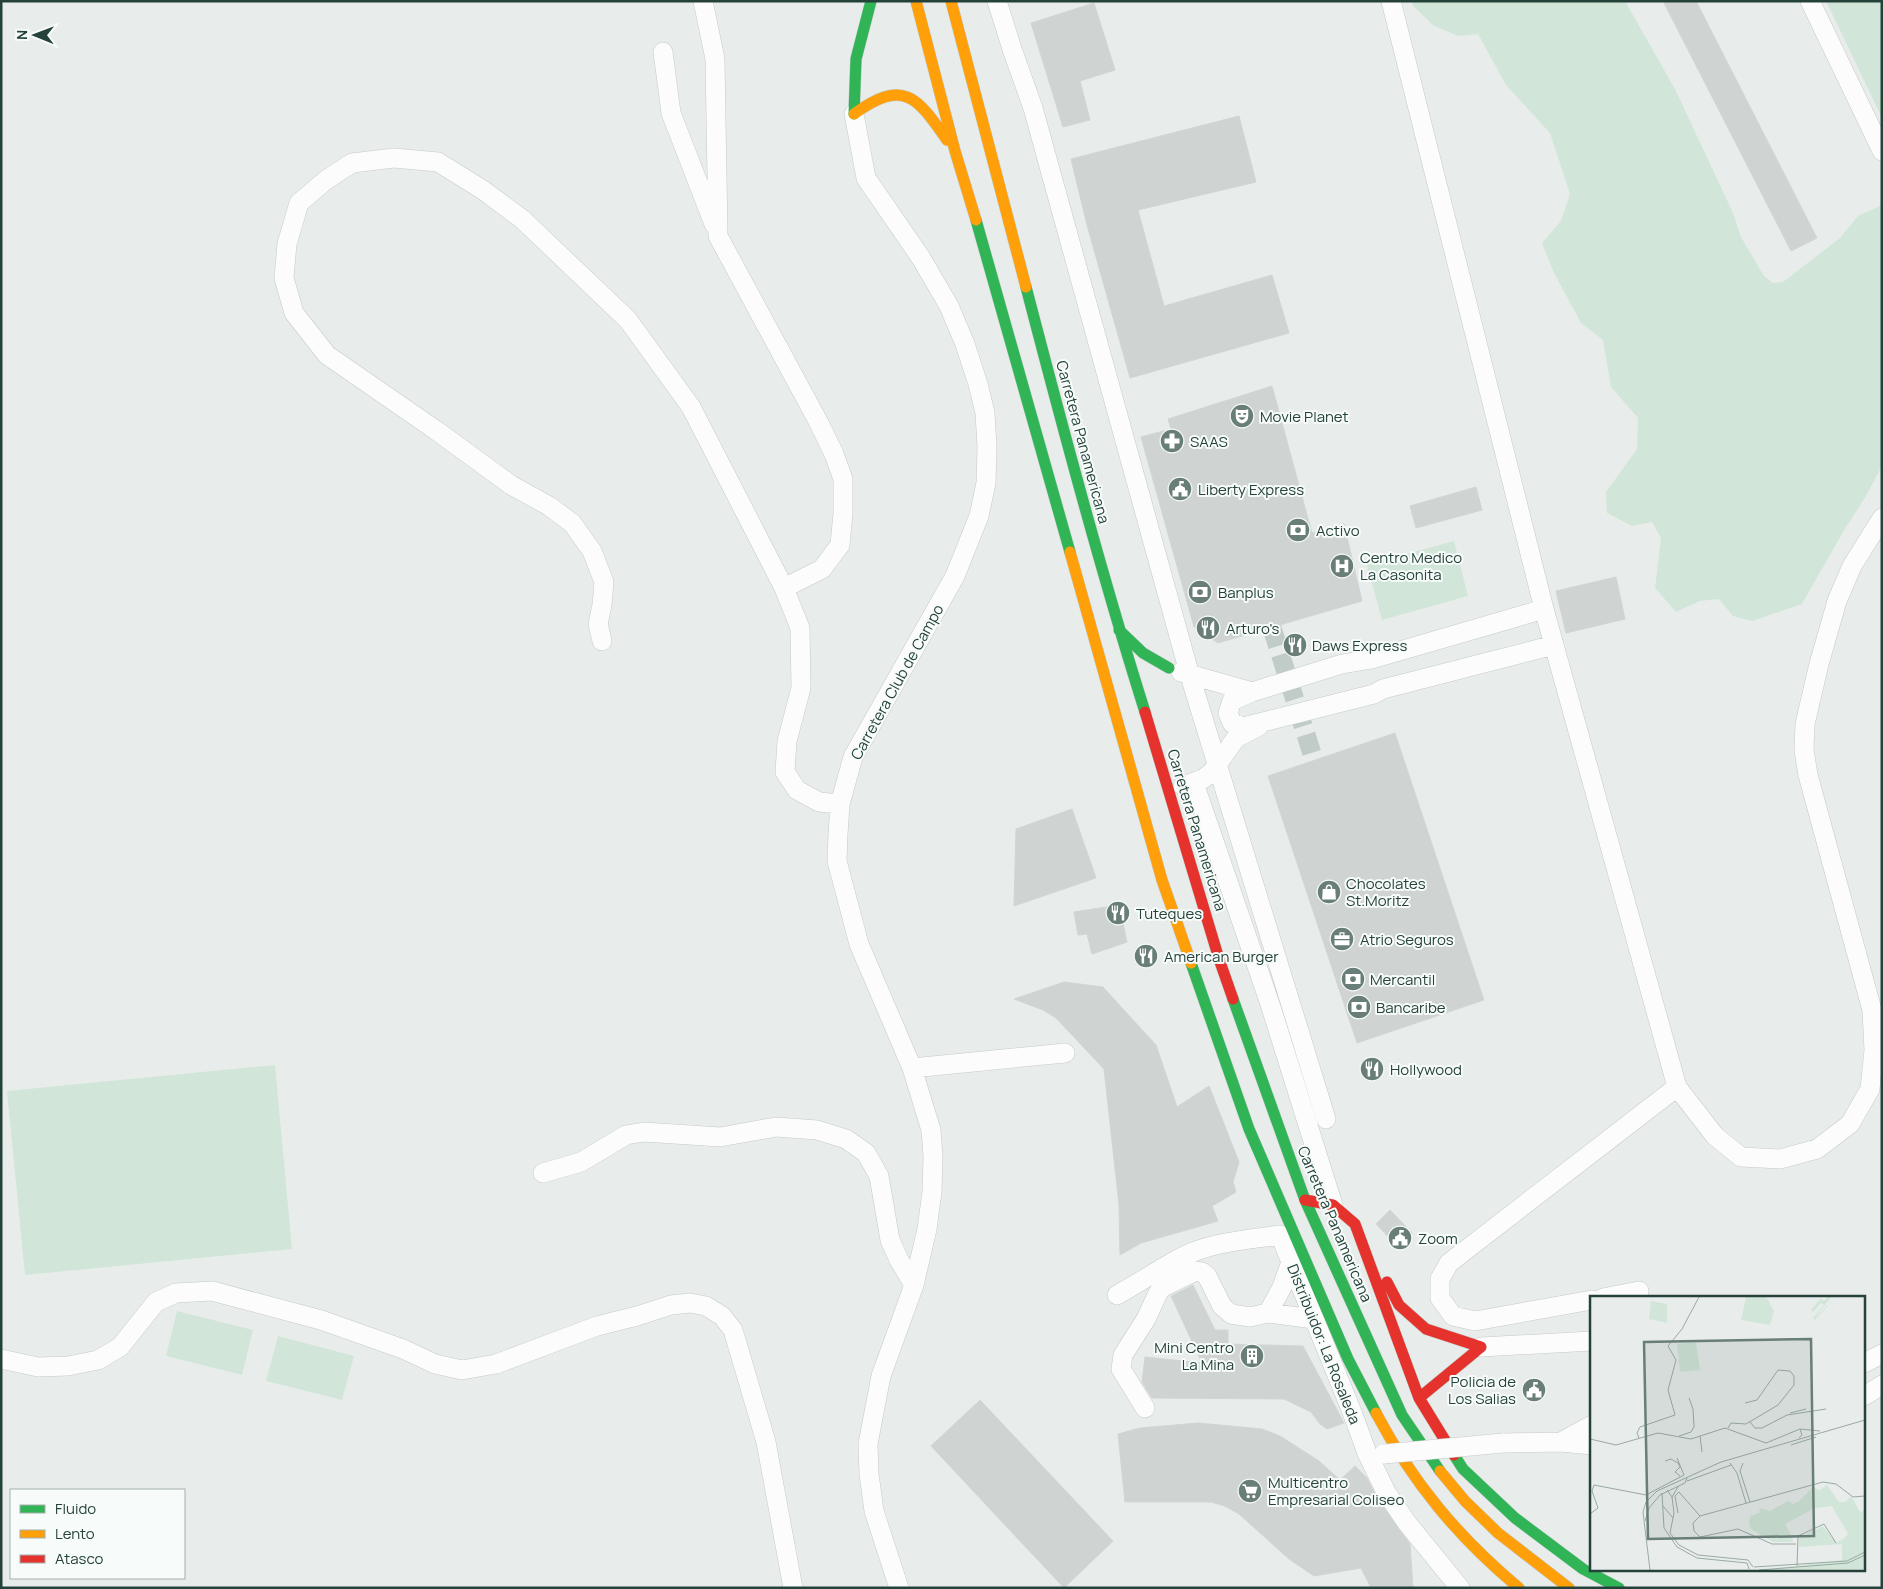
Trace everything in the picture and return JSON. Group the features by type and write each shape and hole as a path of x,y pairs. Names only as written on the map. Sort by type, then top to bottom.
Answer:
{"main road":[{"path":"854,114 856,59 871,1"},
{"path":"916,1 955,151 994,280 1162,880 1249,1129 1280,1235"},
{"name":"Carretera Panamericana","path":"951,1 1064,433 1119,630 1170,791 1219,959 1305,1200 1402,1416 1436,1466 1465,1501 1498,1533 1569,1588"},
{"path":"854,114 877,99 892,95 912,98 931,117 955,151"},
{"path":"1119,630 1143,653 1169,668"},
{"path":"1249,1129 1348,1359 1389,1438 1425,1493 1462,1535 1494,1567 1519,1588"},
{"path":"1305,1200 1333,1205 1355,1224 1399,1305 1426,1329 1481,1348"},
{"path":"1355,1224 1419,1398 1463,1469 1515,1518 1583,1569 1619,1588"},
{"path":"1419,1398 1481,1348"}],"street":[{"path":"704,1 715,59 718,236"},
{"path":"997,1 1033,108 1190,676 1326,1119"},
{"path":"1390,1 1544,609 1677,1087 1715,1136 1741,1157 1780,1159 1817,1149 1850,1124 1870,1089 1874,1050 1872,1010 1808,775 1804,750 1805,724 1819,664 1837,601 1852,566 1882,518"},
{"path":"1810,1 1882,151"},
{"path":"663,52 671,113 718,236 819,423 834,454 843,479 843,513 840,545 822,569 784,588"},
{"name":"Carretera Club de Campo","path":"854,114 866,178 921,258 949,306 965,344 985,413 987,447 986,483 979,516 955,576 853,758 840,804 837,861 846,898 860,947 912,1068 931,1130 933,1156 932,1192 927,1229 914,1286 881,1376 868,1444 869,1474 874,1511 899,1588"},
{"path":"602,641 598,624 604,582 592,551 572,523 549,506 511,485 437,430 327,355 294,314 284,278 287,244 299,203 326,180 352,162 394,158 438,162 483,190 522,219 628,320 691,407 784,588 800,628 801,688 787,741 785,772 797,790 819,802 840,804"},
{"path":"1544,609 1372,659 1342,664 1252,692 1232,701 1228,713 1232,723 1243,727 1554,645"},
{"path":"1372,659 1380,665 1385,678 1383,689"},
{"path":"1169,668 1190,676 1252,692"},
{"path":"1170,791 1194,783 1212,772 1236,738 1269,721"},
{"path":"1194,783 1270,1004 1333,1205"},
{"path":"912,1068 1065,1053"},
{"path":"1590,1300 1475,1321 1453,1316 1440,1298 1440,1279 1449,1263 1677,1087"},
{"path":"543,1173 581,1162 626,1135 644,1132 720,1137 776,1126 817,1130 846,1139 866,1153 880,1176 890,1240 914,1286"},
{"path":"1117,1295 1178,1259 1200,1250 1227,1242 1280,1235"},
{"name":"Distribuidor: La Rosaleda","path":"1280,1235 1314,1319 1375,1454 1386,1492 1460,1588"},
{"path":"1268,1313 1282,1287 1291,1262"},
{"path":"1144,1408 1121,1369 1123,1355 1146,1319 1158,1293 1163,1287 1196,1271 1202,1272 1207,1276 1222,1306 1231,1314 1250,1317 1268,1313 1314,1319"},
{"path":"1,1359 38,1368 68,1366 98,1360 120,1347 156,1302 176,1293 212,1290 321,1320 403,1349 435,1364 462,1370 496,1364 597,1326 670,1305 690,1303 706,1306 722,1316 733,1330 766,1442 794,1588"},
{"path":"1613,1296 1639,1291"},
{"path":"1481,1348 1589,1343"},
{"path":"1866,1362 1882,1354"},
{"path":"1866,1395 1882,1385"},
{"path":"1561,1442 1590,1426"},
{"path":"1375,1454 1503,1443 1561,1442 1590,1445"}],"green space":[{"path":"1412,1 1625,1 1676,91 1733,213 1741,237 1764,276 1773,283 1783,282 1840,238 1858,216 1882,205 1882,466 1802,604 1752,621 1733,616 1719,599 1700,601 1676,612 1655,588 1661,538 1652,522 1632,526 1607,513 1606,492 1637,449 1638,418 1611,387 1603,340 1581,323 1554,273 1542,243 1561,221 1570,194 1550,133 1506,85 1478,34 1458,36 1434,26 1413,6"},
{"path":"1826,1 1882,1 1882,118"},
{"path":"1454,541 1468,596 1382,620 1367,565"},
{"path":"275,1065 292,1249 25,1275 7,1091"},
{"path":"177,1311 253,1330 242,1375 166,1356"},
{"path":"278,1336 354,1356 342,1400 266,1381"}],"building":[{"path":"1663,1 1696,1 1817,238 1791,251"},
{"path":"1094,3 1115,70 1080,81 1090,120 1063,127 1031,23"},
{"path":"1239,116 1256,182 1138,210 1164,306 1272,275 1289,333 1130,378 1087,225 1071,159"},
{"path":"1272,386 1312,533 1344,524 1362,601 1218,643 1194,627 1141,437 1171,429 1168,419"},
{"path":"1476,487 1482,510 1416,528 1410,506"},
{"path":"1616,577 1625,619 1566,633 1556,591"},
{"path":"1395,733 1484,1000 1357,1043 1268,776"},
{"path":"1072,809 1096,878 1014,906 1016,829"},
{"path":"1119,905 1127,942 1092,954 1087,934 1078,935 1074,912"},
{"path":"1064,982 1103,987 1156,1045 1177,1107 1209,1086 1239,1162 1233,1182 1236,1192 1212,1206 1218,1221 1141,1243 1120,1255 1119,1205 1104,1069 1056,1018 1043,1010 1014,999"},
{"path":"1390,1210 1412,1233 1398,1247 1376,1224"},
{"name":"Mini Centro La Mina","path":"1193,1285 1215,1330 1228,1330 1228,1344 1303,1346 1344,1423 1327,1429 1320,1424 1311,1412 1284,1399 1152,1398 1142,1382 1145,1357 1202,1363 1171,1296"},
{"path":"980,1400 1113,1541 1064,1588 931,1446"},
{"name":"Multicentro Empresarial Coliseo","path":"1198,1423 1262,1429 1280,1436 1319,1461 1340,1480 1355,1466 1367,1478 1377,1498 1410,1544 1413,1588 1371,1588 1361,1568 1314,1576 1289,1559 1239,1514 1225,1506 1211,1502 1125,1502 1118,1434 1140,1428"}],"tunnel":[{"path":"1272,628 1314,760"}],"traffic: fast":[{"path":"854,114 856,59 871,1"},
{"path":"976,220 1070,552"},
{"path":"1026,287 1068,447 1145,712"},
{"path":"1119,630 1143,653 1169,668"},
{"path":"1191,963 1249,1129 1348,1359 1376,1413"},
{"path":"1233,999 1305,1200 1402,1415 1440,1471"},
{"path":"1454,1455 1463,1469 1515,1518 1583,1569 1619,1588"}],"traffic: slow":[{"path":"916,1 955,151 976,220"},
{"path":"951,1 1026,287"},
{"path":"854,114 885,97 897,95 908,97 918,103 947,140"},
{"path":"1070,552 1162,880 1191,963"},
{"path":"1376,1413 1390,1439 1421,1486 1476,1549 1519,1588"},
{"path":"1440,1471 1465,1501 1498,1533 1569,1588"}],"traffic: jam":[{"path":"1145,712 1219,959 1233,999"},
{"path":"1305,1200 1333,1205 1355,1224 1419,1398 1454,1455"},
{"path":"1387,1282 1399,1305 1426,1329 1481,1347 1419,1398"}],"place":[{"name":"Movie Planet","path":"1242,416"},
{"name":"SAAS","path":"1172,441"},
{"name":"Liberty Express","path":"1180,489"},
{"name":"Activo","path":"1298,530"},
{"name":"Centro Medico La Casonita","path":"1342,566"},
{"name":"Banplus","path":"1200,592"},
{"name":"Arturo's","path":"1208,628"},
{"name":"Daws Express","path":"1295,645"},
{"name":"Chocolates St.Moritz","path":"1329,892"},
{"name":"Tuteques","path":"1118,913"},
{"name":"Atrio Seguros","path":"1342,939"},
{"name":"American Burger","path":"1146,956"},
{"name":"Mercantil","path":"1353,979"},
{"name":"Bancaribe","path":"1359,1007"},
{"name":"Hollywood","path":"1372,1069"},
{"name":"Zoom","path":"1400,1238"},
{"name":"Mini Centro La Mina","path":"1252,1356"},
{"name":"Policia de Los Salias","path":"1534,1390"},
{"name":"Multicentro Empresarial Coliseo","path":"1250,1491"}]}
